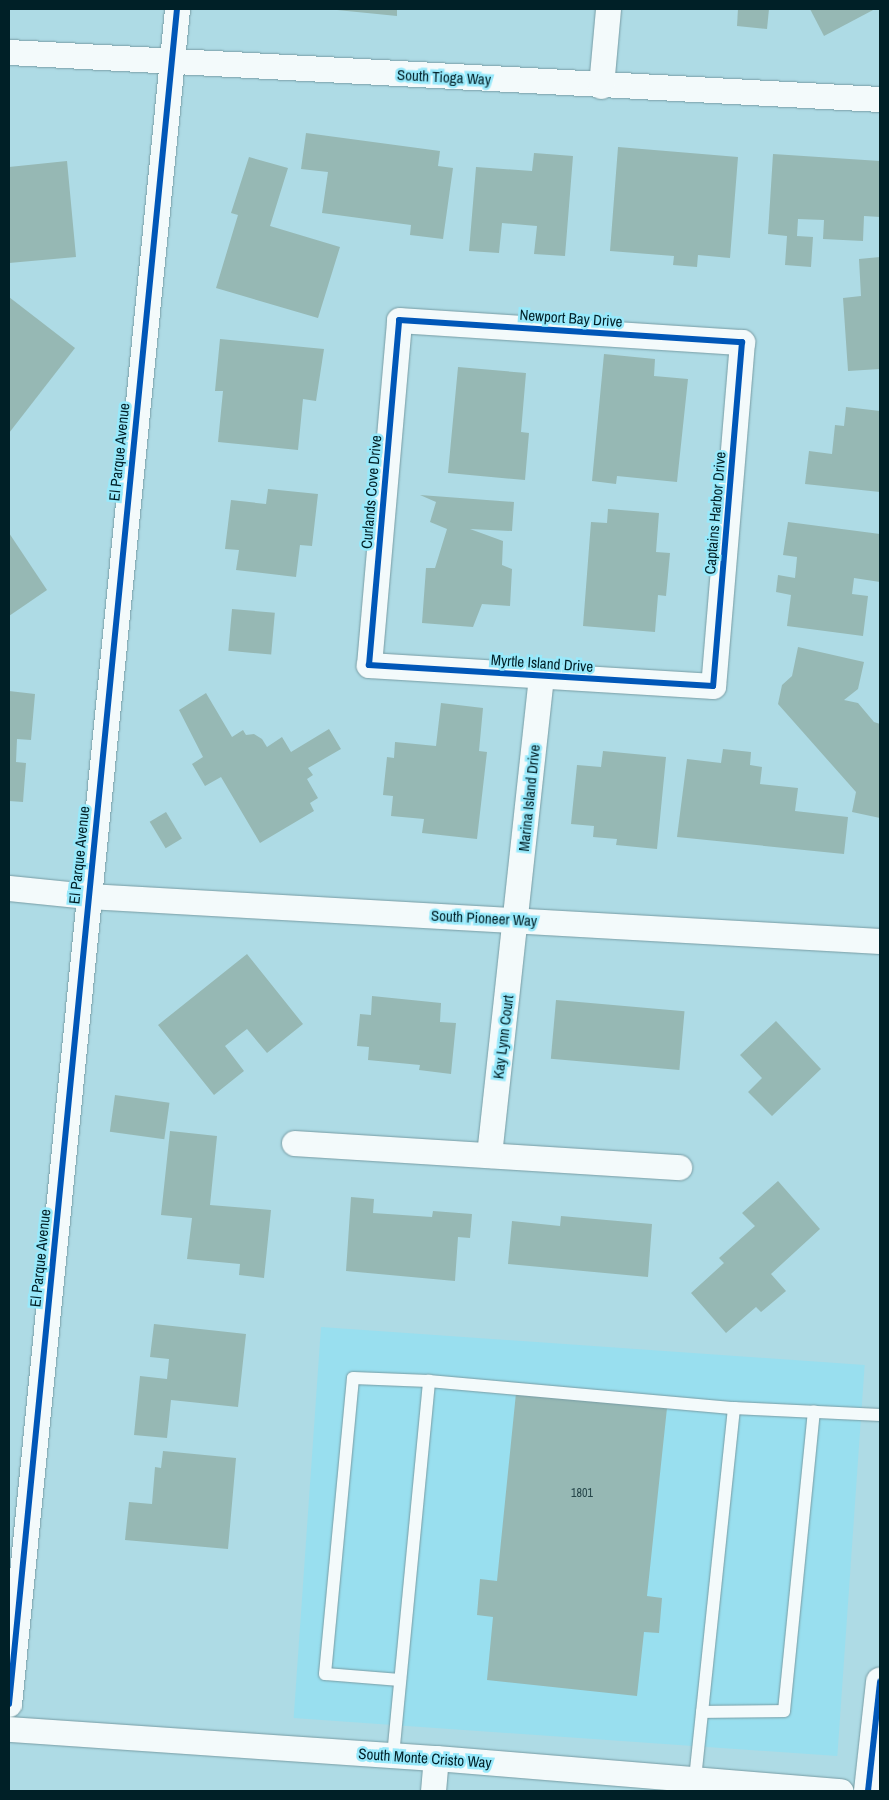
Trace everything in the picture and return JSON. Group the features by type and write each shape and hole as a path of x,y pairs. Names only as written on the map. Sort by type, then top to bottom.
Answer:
{"main road":[{"path":"868,1791 880,1682"}],"street":[{"name":"El Parque Avenue","path":"9,1704 177,9"},
{"path":"601,86 608,9"},
{"name":"South Tioga Way","path":"9,52 601,86 880,99"},
{"name":"Newport Bay Drive","path":"399,320 742,342"},
{"name":"Curlands Cove Drive","path":"369,665 399,320"},
{"name":"Captains Harbor Drive","path":"713,686 742,342"},
{"name":"Myrtle Island Drive","path":"369,665 713,686"},
{"name":"Marina Island Drive","path":"516,920 542,676"},
{"name":"South Pioneer Way","path":"9,888 88,896 880,941"},
{"name":"Kay Lynn Court","path":"490,1155 516,920"},
{"path":"294,1143 679,1167"},
{"name":"South Monte Cristo Way","path":"9,1730 436,1758 841,1791"},
{"path":"433,1791 436,1758"}],"lane":[{"path":"400,1680 325,1674 353,1378 429,1381 734,1408 880,1416"},
{"path":"393,1756 429,1381"},
{"path":"695,1779 734,1408"},
{"path":"702,1712 784,1711 814,1412"}],"shaded area":[{"path":"321,1327 865,1365 837,1756 294,1718"}],"building":[{"path":"327,9 397,9 397,16"},
{"path":"738,9 769,9 767,29 737,26"},
{"path":"810,9 875,9 824,36"},
{"path":"306,133 440,151 438,166 453,168 443,239 410,235 411,225 322,213 328,172 301,169"},
{"path":"618,147 738,157 730,258 698,255 697,267 673,265 674,256 610,251"},
{"path":"534,153 573,156 565,256 534,254 537,226 502,223 499,253 469,251 476,167 532,171"},
{"path":"773,154 880,161 880,217 864,216 863,241 823,239 824,220 798,219 797,236 813,237 811,267 785,265 787,236 768,234"},
{"path":"249,157 288,168 270,226 340,247 318,318 216,288 238,215 231,213"},
{"path":"67,161 76,257 9,263 9,167"},
{"path":"880,257 880,369 848,371 843,298 861,296 859,259"},
{"path":"9,297 75,348 9,433"},
{"path":"220,339 324,349 316,401 303,399 298,450 218,442 223,391 215,391"},
{"path":"604,354 655,359 654,376 688,379 677,482 617,476 616,484 592,481"},
{"path":"458,367 526,373 521,432 529,433 525,480 448,473"},
{"path":"846,407 880,411 880,492 805,484 809,451 832,454 835,425 844,426"},
{"path":"268,489 318,494 312,546 300,545 296,577 236,570 239,550 225,549 231,500 266,504"},
{"path":"420,495 514,502 512,531 470,529 503,541 502,565 512,569 510,606 482,604 473,627 422,623 426,568 435,568 447,529 430,522 436,502"},
{"path":"608,509 659,513 656,552 670,553 666,596 658,595 655,632 583,626 591,522 607,523"},
{"path":"788,522 880,534 880,582 854,578 852,594 868,596 863,636 787,626 791,595 776,592 778,575 795,578 797,557 783,555"},
{"path":"9,533 47,590 9,616"},
{"path":"232,609 275,613 271,655 228,651"},
{"path":"798,647 864,662 858,689 844,700 858,703 874,722 880,724 880,818 852,812 856,792 778,704 782,685 792,676"},
{"path":"9,691 35,694 31,740 17,739 16,762 26,763 23,802 9,801"},
{"path":"206,693 232,737 243,730 246,735 254,734 262,739 267,747 282,737 291,752 329,729 341,749 308,768 313,775 307,779 318,798 310,803 314,811 260,843 221,777 205,786 192,764 203,757 179,710"},
{"path":"441,703 483,708 479,751 487,752 477,839 422,833 424,819 391,816 393,796 383,795 387,757 394,758 395,742 436,746"},
{"path":"723,749 751,752 750,765 762,767 760,784 798,788 795,811 848,817 844,854 677,837 687,759 721,763"},
{"path":"603,751 666,757 657,849 616,845 617,839 593,837 594,826 571,824 577,765 601,767"},
{"path":"166,812 182,839 166,848 150,822"},
{"path":"247,954 303,1024 267,1053 247,1029 225,1046 244,1071 214,1095 158,1025"},
{"path":"372,996 441,1003 440,1022 456,1023 451,1074 419,1070 420,1065 368,1060 369,1047 357,1046 360,1014 371,1015"},
{"path":"556,1000 685,1011 679,1070 551,1059"},
{"path":"776,1021 821,1069 772,1116 748,1092 762,1078 740,1055"},
{"path":"115,1095 169,1103 164,1139 110,1132"},
{"path":"170,1131 217,1136 210,1205 271,1210 264,1278 239,1275 240,1264 187,1259 192,1218 161,1215"},
{"path":"778,1181 820,1229 771,1274 786,1291 761,1312 756,1307 726,1333 691,1293 724,1263 719,1258 755,1226 742,1213"},
{"path":"351,1197 374,1199 373,1213 432,1217 433,1211 472,1214 470,1238 458,1237 455,1281 346,1271"},
{"path":"561,1216 652,1224 648,1277 508,1264 512,1221 560,1226"},
{"path":"154,1324 246,1334 238,1407 171,1400 167,1438 134,1435 140,1376 167,1379 169,1359 150,1357"},
{"path":"516,1393 667,1408 647,1596 662,1598 659,1633 644,1632 637,1696 487,1680 493,1617 477,1615 480,1579 497,1581"},
{"path":"163,1451 236,1458 228,1549 125,1540 129,1502 152,1504 155,1467 161,1468"}],"cycle path":[{"path":"9,1704 177,9"},
{"path":"399,320 742,342 713,686 369,665 399,320"},
{"path":"868,1791 880,1682"}]}
